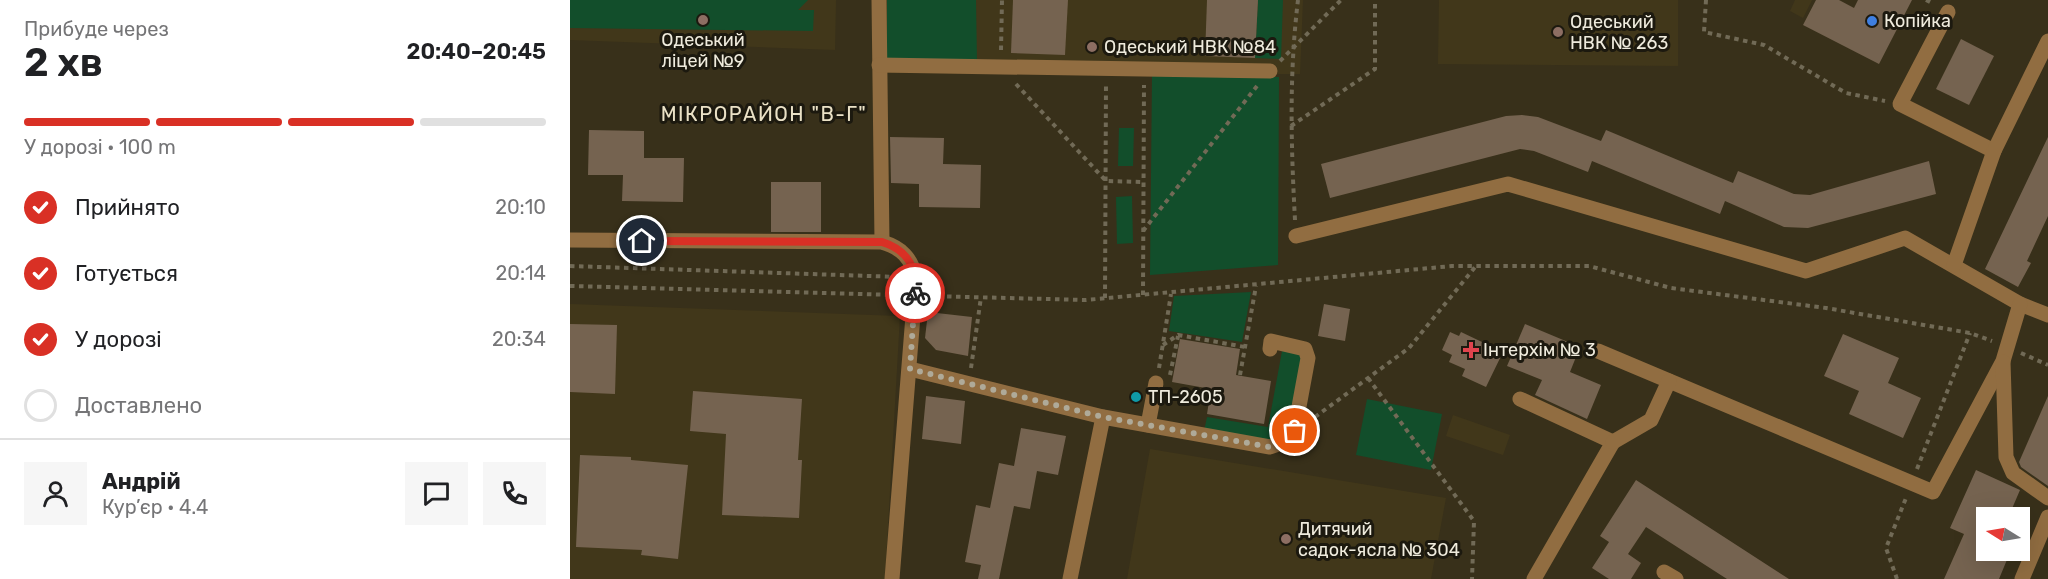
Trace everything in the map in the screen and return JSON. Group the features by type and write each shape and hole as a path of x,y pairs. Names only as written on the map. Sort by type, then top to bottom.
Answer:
{"lane":[{"path":"879,0 882,242"},
{"path":"1948,12 1900,104 1994,151"},
{"path":"1954,265 1994,151 2048,41"},
{"path":"879,65 1270,71"},
{"path":"1296,236 1508,184 1806,271 1905,238 2020,304 2048,315"},
{"path":"570,240 882,242 894,246 905,254 913,265 916,278 892,579"},
{"path":"1598,351 1913,481 1933,492 2004,354 2020,304"},
{"path":"910,369 1103,417 1270,447 1293,439 1308,358 1305,349 1271,341 1270,349"},
{"path":"2004,354 2006,457 2013,473 2048,498"},
{"path":"1534,579 1613,442 1652,420 1669,381"},
{"path":"1148,425 1162,383"},
{"path":"1520,399 1613,442"},
{"path":"1070,579 1103,417"},
{"path":"2022,579 2048,517"}],"path":[{"path":"1002,0 1000,67 1106,181 1143,182"},
{"path":"1296,236 1291,127 1292,48 1298,0"},
{"path":"1143,231 1270,71 1341,0"},
{"path":"1291,127 1375,69 1375,0"},
{"path":"1706,0 1704,32 1764,45 1846,93 1900,104"},
{"path":"1105,298 1106,68"},
{"path":"1143,295 1144,68"},
{"path":"570,266 916,278"},
{"path":"1295,431 1409,348 1476,266"},
{"path":"570,286 1105,298 1476,266 1589,266 1671,288 1826,308 1970,333 2004,354 2048,365"},
{"path":"1240,375 1256,286"},
{"path":"1162,383 1163,345 1171,294"},
{"path":"969,383 981,297"},
{"path":"1898,579 1886,548 1970,333"},
{"path":"1163,345 1178,335 1245,347"},
{"path":"1162,383 1178,335"},
{"path":"1368,378 1474,521 1472,579"}],"shaded area":[{"name":"Одеський ліцей №9","path":"570,0 836,0 835,50 570,40"},
{"name":"Одеський НВК №84","path":"883,0 1303,0 1300,74 884,73"},
{"name":"Одеський НВК № 263","path":"1439,0 1678,0 1678,66 1438,64"},
{"path":"1795,0 1812,0 1803,18 1790,11"},
{"path":"570,304 900,316 885,579 570,579"},
{"path":"1453,415 1510,435 1503,455 1446,436"},
{"name":"Дитячий садок-ясла № 304","path":"1150,449 1446,498 1431,579 1127,579"}],"green space":[{"path":"570,0 808,0 798,10 814,10 813,31 570,28"},
{"path":"887,0 976,0 977,62 887,63"},
{"path":"1258,0 1283,0 1281,59 1255,58"},
{"path":"1152,76 1279,77 1278,265 1150,275"},
{"path":"1119,128 1134,128 1133,166 1118,166"},
{"path":"1132,196 1133,243 1117,244 1116,197"},
{"path":"1251,292 1242,342 1169,331 1174,296"},
{"path":"1282,351 1301,354 1303,360 1289,433 1266,442 1204,431 1207,417 1268,427"},
{"path":"1367,399 1442,414 1431,470 1356,455"}],"building":[{"path":"1013,0 1068,0 1065,55 1011,53"},
{"path":"1207,0 1258,0 1255,58 1205,56"},
{"path":"1816,0 1839,0 1854,8 1858,0 1912,0 1879,64 1803,25"},
{"path":"1961,39 1994,56 1969,105 1936,89"},
{"path":"1506,116 1538,117 1601,141 1606,130 1733,183 1738,171 1794,194 1810,195 1929,161 1936,194 1808,228 1784,227 1725,201 1720,214 1592,161 1588,172 1534,151 1520,149 1330,198 1321,164"},
{"path":"589,130 644,131 644,158 684,158 683,202 622,201 623,175 588,175"},
{"path":"890,137 944,138 943,164 981,165 980,208 919,207 919,184 891,183"},
{"path":"2048,137 2048,216 2027,261 2031,263 2018,287 1985,269"},
{"path":"771,182 821,182 821,232 771,232"},
{"path":"1324,304 1350,309 1345,341 1318,336"},
{"path":"928,312 972,317 968,356 936,350 925,338"},
{"path":"570,324 617,325 615,394 570,392"},
{"path":"1525,324 1580,347 1570,372 1601,385 1587,419 1535,395 1542,380 1507,366"},
{"path":"1450,332 1459,336 1461,332 1503,352 1486,387 1462,376 1465,369 1449,362 1452,355 1442,350"},
{"path":"1843,334 1899,358 1888,383 1921,398 1903,438 1849,414 1859,391 1824,376"},
{"path":"1180,339 1240,349 1236,375 1271,381 1264,424 1207,414 1211,389 1172,382"},
{"path":"693,391 802,399 798,460 802,460 799,518 722,515 726,434 690,431"},
{"path":"926,396 965,401 961,444 922,439"},
{"path":"2048,396 2048,486 2021,467 2019,462"},
{"path":"1021,428 1066,436 1058,475 1037,471 1030,509 1014,506 999,579 978,579 981,565 965,562 976,505 990,508 999,463 1014,466"},
{"path":"580,455 631,457 631,460 688,465 678,559 641,555 642,550 576,547"},
{"path":"1976,470 2020,490 2013,507 1976,507 1976,561 2006,561 1999,579 1944,579 1964,534 1950,528"},
{"path":"1636,480 1789,579 1727,579 1646,527 1628,554 1641,563 1631,579 1609,579 1592,568 1609,542 1600,536"}],"way so far":[{"path":"915,293 910,369 1103,417 1270,447 1293,439 1295,431"}],"place":[{"name":"Одеський ліцей №9","path":"703,20"},
{"name":"Копійка","path":"1872,21"},
{"name":"Одеський НВК № 263","path":"1558,32"},
{"name":"Одеський НВК №84","path":"1092,47"},
{"name":"Інтерхім № 3","path":"1471,350"},
{"name":"ТП-2605","path":"1136,397"},
{"name":"Дитячий садок-ясла № 304","path":"1286,539"}],"district":[{"name":"МІКРОРАЙОН \"В-Г\"","path":"764,114"}],"route":[{"path":"642,241 882,242 894,246 905,254 913,265 916,278 915,293"}]}
